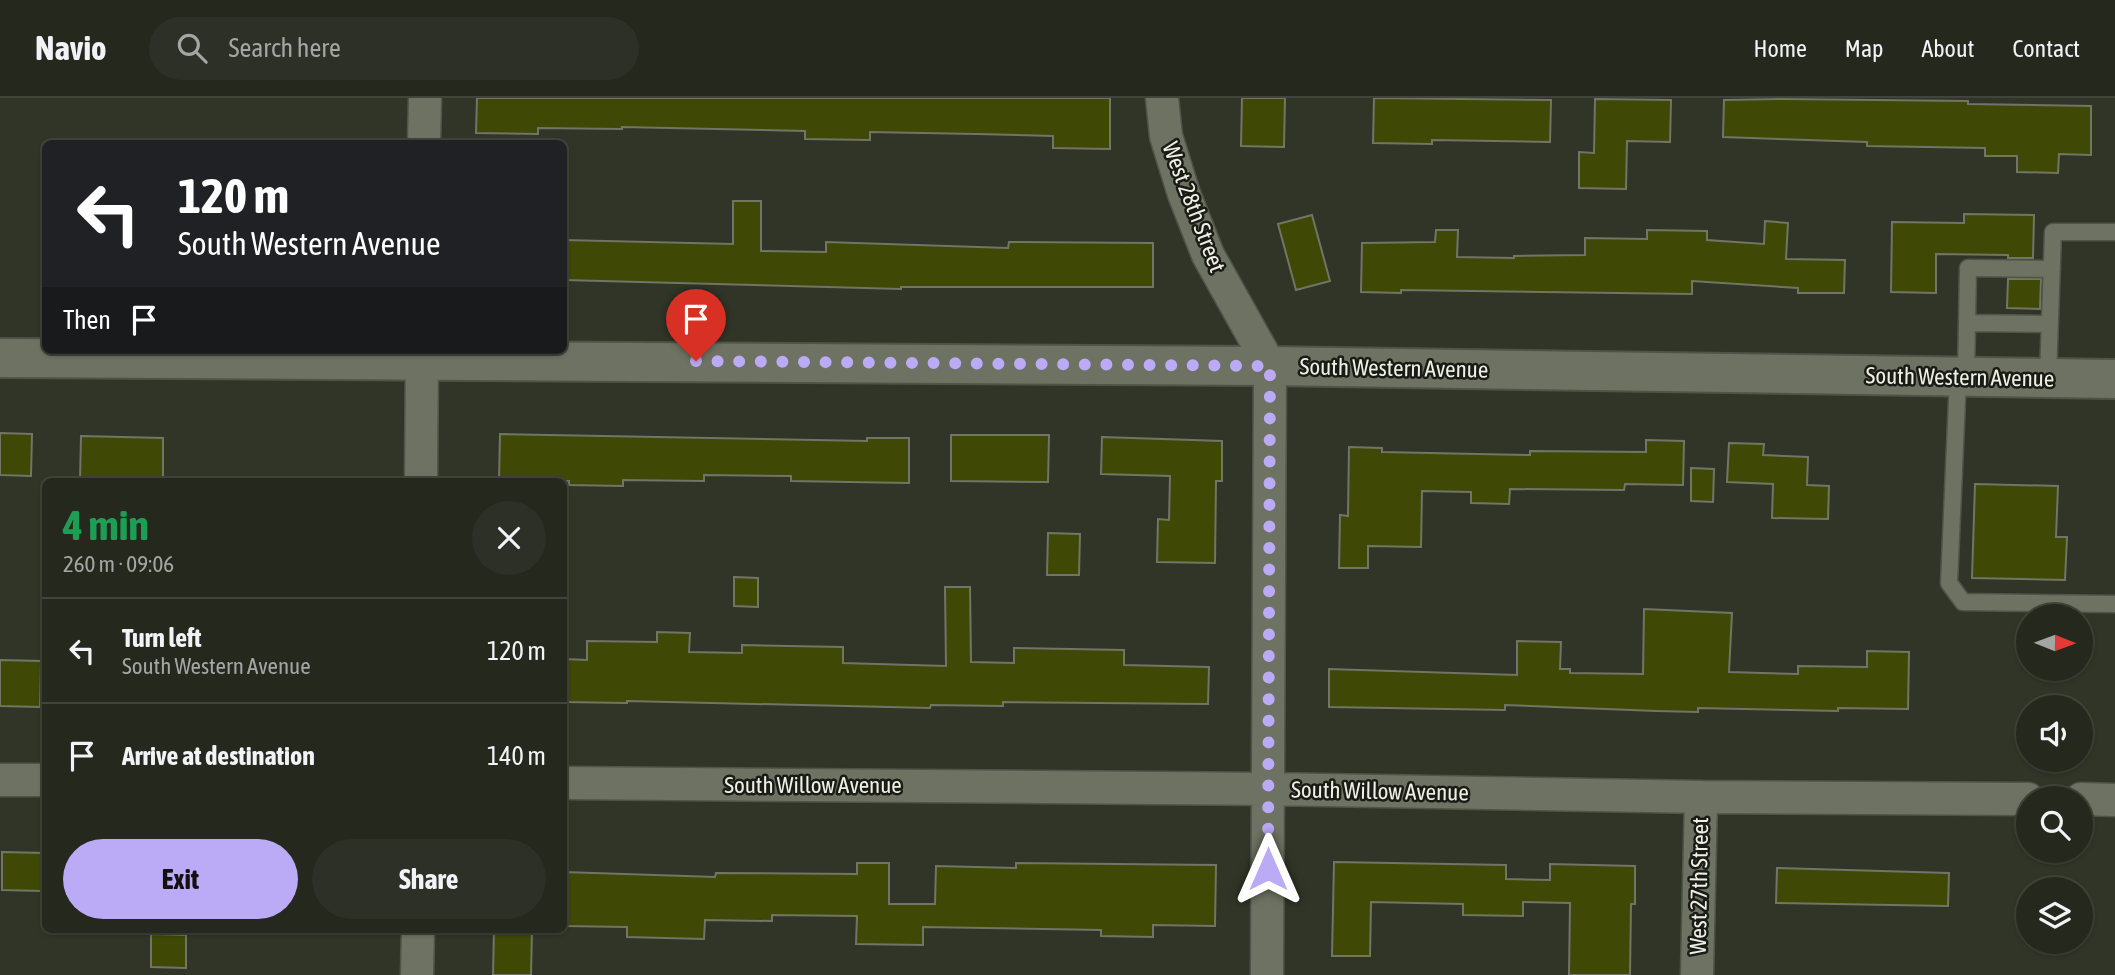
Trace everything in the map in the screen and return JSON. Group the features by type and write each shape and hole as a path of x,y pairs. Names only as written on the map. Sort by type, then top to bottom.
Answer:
{"street":[{"path":"424,140 425,98"},
{"name":"West 28th Street","path":"1162,98 1166,136 1184,194 1208,255 1270,366 1267,975"},
{"path":"422,355 422,478"},
{"name":"South Western Avenue","path":"0,358 422,355 2115,379"},
{"path":"0,780 42,780"},
{"name":"South Willow Avenue","path":"567,783 2016,799"},
{"name":"West 27th Street","path":"1697,975 1701,797"},
{"path":"2093,799 2115,800"},
{"path":"418,933 418,975"}],"lane":[{"path":"2048,378 2053,232 2115,232"},
{"path":"2052,269 1969,268 1949,583 1963,602 2115,604"},
{"path":"1967,323 2050,324"}],"building":[{"path":"477,98 1110,98 1110,149 1053,148 1053,136 976,134 870,132 870,140 805,139 805,131 622,127 538,128 538,134 476,133"},
{"path":"1242,98 1285,98 1284,147 1241,146"},
{"path":"1374,98 1551,100 1550,142 1432,140 1432,144 1373,143"},
{"path":"1595,99 1671,100 1670,142 1627,141 1626,189 1579,188 1579,152 1594,153"},
{"path":"1724,100 1968,101 1968,104 2091,106 2091,155 2059,154 2058,173 2017,172 2017,156 1985,156 1985,148 1867,146 1867,142 1723,137"},
{"path":"733,201 761,201 761,251 826,252 826,242 1008,248 1009,242 1153,243 1153,287 901,289 567,280 567,240 733,244"},
{"path":"1964,214 2034,215 2033,258 1936,254 1936,293 1891,292 1892,222 1964,223"},
{"path":"1312,215 1330,281 1296,290 1278,224"},
{"path":"1765,221 1788,223 1786,259 1845,260 1844,293 1798,293 1798,288 1692,281 1692,294 1401,290 1401,293 1361,292 1362,243 1435,242 1436,230 1458,230 1457,257 1585,255 1585,238 1647,239 1647,230 1707,231 1707,240 1764,244"},
{"path":"2008,279 2041,279 2040,309 2007,308"},
{"path":"0,433 32,434 31,476 0,475"},
{"path":"500,434 867,441 867,438 909,438 909,483 791,481 791,476 704,475 704,481 623,480 623,486 569,485 567,478 499,478"},
{"path":"951,435 1049,435 1048,482 951,481"},
{"path":"81,436 163,438 163,478 80,478"},
{"path":"1102,437 1222,441 1222,481 1216,481 1215,563 1157,562 1158,519 1169,520 1170,476 1101,474"},
{"path":"1646,440 1684,441 1683,485 1625,484 1624,490 1510,489 1509,504 1471,503 1471,492 1422,491 1421,547 1368,546 1368,568 1339,568 1340,515 1348,516 1349,447 1382,448 1382,452 1530,455 1530,451 1646,452"},
{"path":"1729,443 1764,444 1763,455 1808,457 1807,485 1829,486 1828,519 1772,518 1773,484 1727,482"},
{"path":"1691,468 1714,469 1713,502 1691,501"},
{"path":"1975,484 2058,486 2056,537 2067,537 2065,580 1972,578"},
{"path":"1048,533 1080,534 1079,575 1047,575"},
{"path":"734,577 758,578 758,607 734,606"},
{"path":"945,587 970,587 971,662 1014,663 1014,648 1124,650 1124,665 1209,667 1208,704 1003,702 1003,706 931,705 930,708 567,702 567,659 587,660 587,641 657,642 657,632 690,633 689,652 742,653 742,645 843,647 843,663 946,666"},
{"path":"1644,609 1732,613 1729,672 1798,674 1798,666 1867,667 1867,651 1909,652 1908,709 1838,708 1838,711 1698,708 1698,712 1505,705 1505,710 1329,707 1329,669 1517,675 1517,641 1561,642 1560,669 1570,669 1570,673 1643,674"},
{"path":"0,660 41,661 40,707 0,706"},
{"path":"2,852 42,853 42,891 2,890"},
{"path":"1334,862 1506,865 1506,879 1550,880 1550,864 1635,866 1635,904 1631,904 1630,975 1569,975 1570,903 1523,902 1523,916 1463,915 1463,904 1371,902 1370,956 1332,956"},
{"path":"857,863 889,863 889,904 935,904 936,866 1016,868 1016,863 1216,865 1215,926 1153,925 1153,937 1101,936 1101,930 923,927 923,945 856,944 857,916 772,915 772,921 705,920 704,939 627,937 627,927 567,926 567,872 715,877 716,873 857,874"},
{"path":"1777,868 1949,873 1948,906 1776,903"},
{"path":"494,933 532,933 531,975 493,975"},
{"path":"151,934 186,935 186,968 151,967"}],"route":[{"path":"696,361 1270,366 1268,869"}]}
